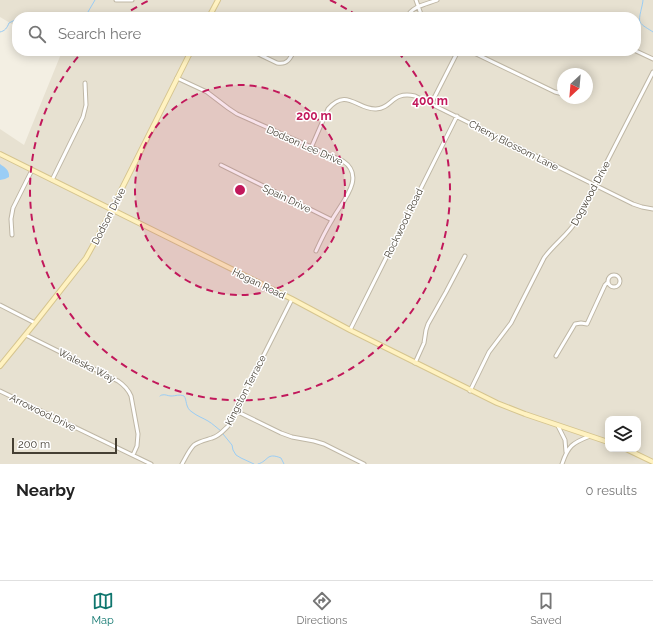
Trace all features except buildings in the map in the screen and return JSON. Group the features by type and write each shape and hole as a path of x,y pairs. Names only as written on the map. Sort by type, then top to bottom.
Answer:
{"street":[{"path":"116,0 132,0"},
{"path":"211,12 217,0"},
{"path":"416,0 420,12"},
{"path":"410,12 418,7 437,0"},
{"path":"641,54 653,60"},
{"name":"Dodson Drive","path":"0,366 86,258 188,56"},
{"path":"262,56 281,64 288,62 291,56"},
{"path":"431,104 455,56"},
{"path":"480,56 557,93"},
{"name":"Dogwood Drive","path":"470,390 489,352 511,323 544,258 573,226 653,72"},
{"name":"Dodson Lee Drive","path":"177,78 207,92 237,114 347,164 353,174 352,186 316,251"},
{"path":"52,180 83,117 86,105 85,83"},
{"name":"Cherry Blossom Lane","path":"311,148 328,109 332,104 338,101 349,100 369,108 377,109 386,106 398,96 408,94 457,116 633,204 642,208 653,209"},
{"name":"Rockwood Road","path":"350,330 457,116"},
{"name":"Hogan Road","path":"0,154 497,403 518,412 605,441"},
{"name":"Spain Drive","path":"221,165 332,220"},
{"path":"12,235 11,219 13,208 32,170"},
{"path":"415,363 424,342 428,324 465,256"},
{"path":"556,356 575,324 587,324 605,285 608,282"},
{"name":"Kingston Terrace","path":"182,464 188,452 196,444 214,437 228,426 292,300"},
{"path":"0,305 35,323"},
{"name":"Waleska Way","path":"26,335 118,381 125,386 130,396 138,434 137,446 133,456"},
{"name":"Arrowood Drive","path":"0,391 151,464"},
{"path":"236,411 281,433 324,444 364,464"},
{"path":"558,426 565,440 566,453"},
{"path":"562,464 566,453 575,442 590,436"},
{"path":"632,452 653,462"}],"shaded area":[{"path":"0,0 653,0 653,464 0,464 0,129 24,145 60,56 641,56 641,12 12,12 12,24 0,17"}],"water":[{"path":"0,164 9,172 9,177 0,180"}],"waterway":[{"path":"88,12 95,0"},
{"path":"641,12 643,0"},
{"path":"0,32 6,29 9,23 12,22"},
{"path":"641,23 653,32"},
{"path":"160,396 184,396 190,410 196,415 210,422 221,431"},
{"path":"223,434 232,445 236,455 254,464"},
{"path":"258,464 262,463 270,456 281,458 284,464"}]}
